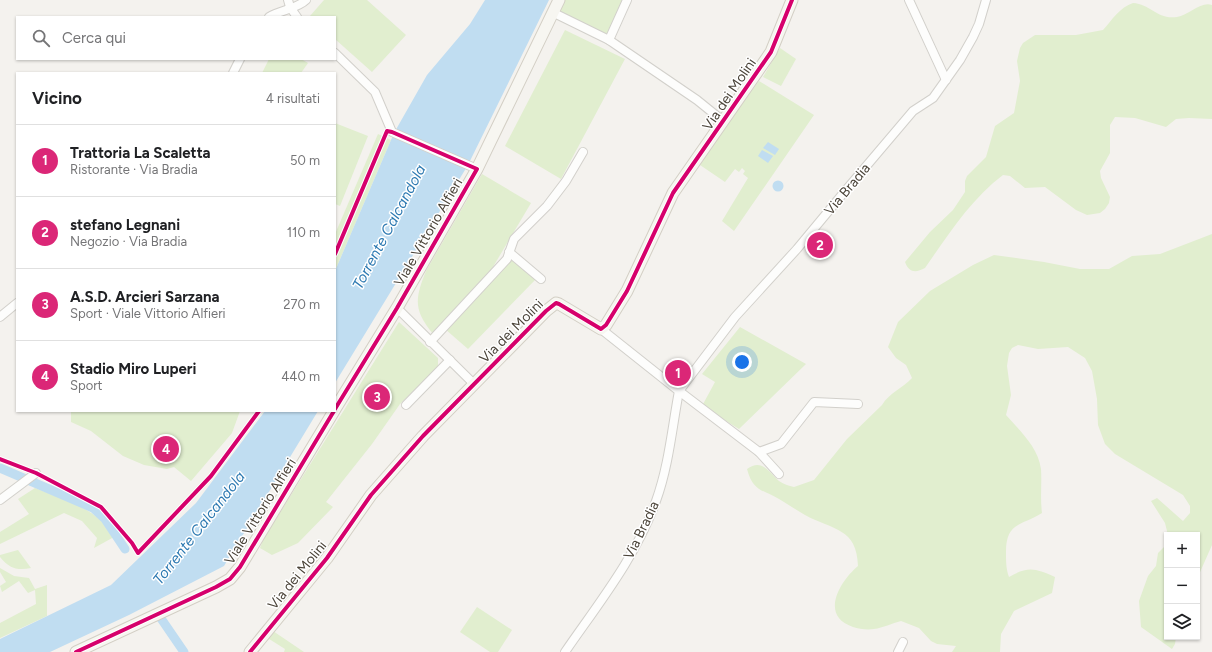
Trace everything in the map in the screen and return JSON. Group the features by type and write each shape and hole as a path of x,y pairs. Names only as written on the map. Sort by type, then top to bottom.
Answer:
{"street":[{"path":"271,16 289,4 300,5 306,0"},
{"name":"Viale Vittorio Alfieri","path":"336,407 397,308 477,169 559,0"},
{"path":"609,40 626,0"},
{"name":"Via dei Molini","path":"250,652 262,634 318,570 371,495 423,436 556,303 571,309 600,329 606,325 627,291 673,193 771,52 792,0"},
{"path":"909,0 946,80"},
{"name":"Via Bradia","path":"564,652 635,548 656,502 667,465 679,391 735,317 797,249 909,117 933,98 973,37 979,24 986,0"},
{"path":"289,4 297,16"},
{"name":"Via dei Molini","path":"554,13 609,40 697,100 723,121"},
{"path":"336,54 375,92 392,132 477,169"},
{"path":"234,72 240,60"},
{"path":"430,342 507,258 514,239 547,206 566,181 583,152"},
{"path":"509,252 541,279"},
{"path":"0,317 16,304"},
{"path":"397,308 474,384"},
{"path":"600,329 759,452 779,474"},
{"path":"406,405 450,360"},
{"path":"759,452 781,444 814,402 858,404"},
{"name":"Viale Vittorio Alfieri","path":"76,652 159,614 230,579 240,567 333,412"},
{"path":"0,500 18,488 36,473"},
{"path":"898,652 903,642"}],"green space":[{"path":"324,0 367,0 406,35 372,72 336,40 336,16 310,16"},
{"path":"564,0 624,0 608,36 559,12"},
{"path":"1133,3 1145,6 1159,14 1170,17 1181,16 1204,5 1212,5 1212,119 1176,119 1166,127 1135,118 1115,117 1110,125 1110,153 1100,171 1101,178 1110,197 1109,203 1100,213 1087,215 1076,210 1045,187 1025,188 1010,176 1003,175 970,206 951,230 925,268 919,271 911,270 905,262 930,232 953,210 965,192 965,181 967,176 986,157 995,126 1014,113 1020,81 1017,61 1020,48 1023,43 1035,35 1076,35 1103,30 1120,11"},
{"path":"565,30 625,59 561,179 505,146"},
{"path":"780,48 796,59 781,86 763,77"},
{"path":"268,60 303,60 308,63 302,72 262,72"},
{"path":"759,81 814,115 734,231 722,221 748,178 743,174 745,171 742,168 739,172 735,169 725,182 700,165 720,133"},
{"path":"336,123 368,136 340,206 336,204"},
{"path":"378,134 391,140 336,269 336,232"},
{"path":"482,174 531,203 487,277 433,334 419,311 418,296 420,289 426,271"},
{"path":"1212,234 1212,545 1200,572 1200,532 1167,532 1165,523 1151,501 1157,498 1183,521 1190,513 1190,506 1183,495 1115,454 1105,444 1098,425 1097,399 1092,371 1085,358 1068,347 1038,349 1018,345 1012,348 1009,353 1007,366 1011,395 1006,415 1028,440 1039,461 1041,469 1042,513 1021,523 1012,530 1007,542 1007,568 1009,577 1021,571 1037,570 1055,577 1052,593 1014,611 1001,634 1000,652 952,652 956,646 937,644 931,641 919,628 901,621 874,629 855,628 843,622 837,615 835,607 836,598 845,580 858,566 857,554 853,544 842,532 805,515 755,486 747,469 752,466 761,466 768,470 779,481 794,487 814,480 847,439 882,405 888,397 912,378 906,365 896,358 888,347 898,322 930,291 973,265 994,255 1080,269 1109,269 1132,256 1160,254"},
{"path":"510,259 537,278 468,349 445,329"},
{"path":"399,322 438,358 438,367 400,404 372,444 326,502 333,507 298,543 272,555 260,548 263,540"},
{"path":"740,327 806,364 739,429 702,406 715,382 702,374"},
{"path":"71,412 240,412 232,433 191,481 174,467 167,469 144,465 123,456 91,431 71,422"},
{"path":"35,488 69,501 90,512 107,527 114,537 94,548 97,538 82,521 64,513 0,544 0,532 29,514 18,499"},
{"path":"1164,547 1164,640 1176,640 1172,649 1141,627 1139,601 1148,576 1156,566 1158,553"},
{"path":"18,550 31,568 14,568 0,557 0,555"},
{"path":"0,568 14,576 29,578 35,589 47,585 47,616 0,638 0,623 36,604 35,590 28,593 19,581 2,592 0,586 6,582 0,572"},
{"path":"477,607 512,630 498,652 490,652 460,632"},
{"path":"273,631 304,652 284,652 285,649 266,637"}],"water":[{"name":"Torrente Calcandola","path":"485,0 549,0 468,165 336,381 336,269 394,133 427,75 470,24"},
{"path":"768,142 779,149 775,155 763,148"},
{"path":"762,150 773,156 768,163 758,156"},
{"path":"776,181 780,181 782,182 782,190 776,191 773,188 773,184"},
{"name":"Torrente Calcandola","path":"264,412 317,412 224,566 129,615 50,652 0,652 0,639 111,585 196,503"}],"waterway":[{"path":"0,468 93,508 105,519 125,549"},
{"path":"160,617 184,652"}],"cycle path":[{"path":"250,652 327,558 371,495 423,436 546,311 556,303 601,329 606,325 627,291 673,193 771,52 792,0"},
{"path":"336,252 387,131 477,169 397,308 336,407"},
{"path":"0,459 36,473 101,507 132,543 138,553 211,476 258,412"},
{"path":"76,652 216,587 230,579 240,567 333,412"}],"place":[{"name":"stefano Legnani","path":"820,245"},
{"name":"Trattoria La Scaletta","path":"678,373"},
{"name":"A.S.D. Arcieri Sarzana","path":"377,397"},
{"name":"Stadio Miro Luperi","path":"166,449"}]}
